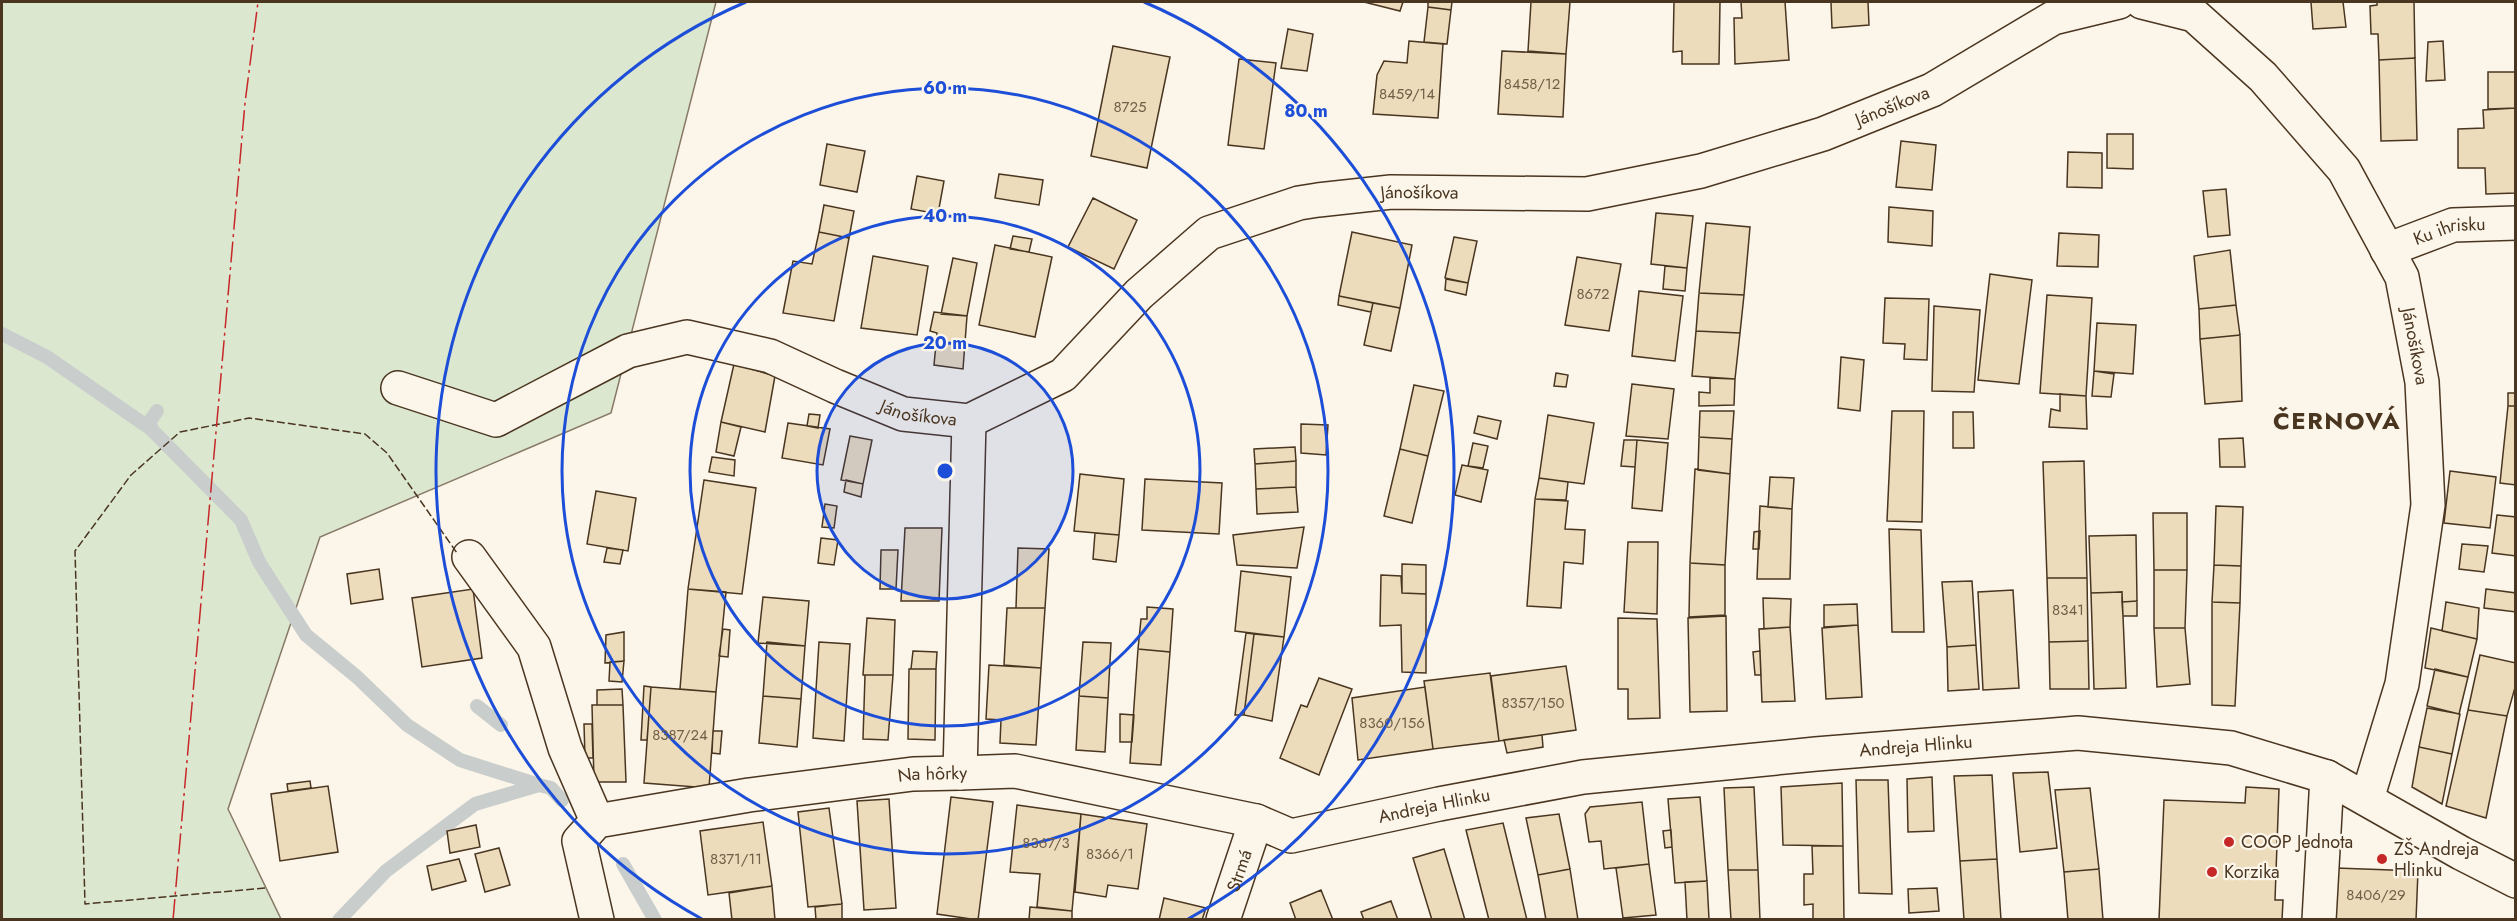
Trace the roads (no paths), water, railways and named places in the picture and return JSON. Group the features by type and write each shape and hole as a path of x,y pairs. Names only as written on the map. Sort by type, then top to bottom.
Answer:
{"street":[{"name":"Jánošíkova","path":"398,388 496,420 628,351 687,337 770,356 903,414 969,421 1063,375 1139,294 1209,233 1308,202 1391,192 1587,194 1701,171 1823,134 1932,90 2059,10 2119,2"},
{"name":"Jánošíkova","path":"2142,2 2191,8 2263,77 2344,170 2402,277 2422,382 2428,505 2402,684 2367,799"},
{"name":"Ku ihrisku","path":"2387,250 2453,225 2516,223"},
{"path":"960,773 969,421"},
{"path":"469,557 534,647 588,831 597,920"},
{"name":"Andreja Hlinku","path":"1291,836 1439,804 1582,777 1816,754 2078,733 2231,748 2327,777 2516,881"},
{"name":"Na hôrky","path":"588,831 749,795 913,774 1014,771 1256,821 1291,836"},
{"path":"2319,920 2327,777"},
{"name":"Strmá","path":"1223,920 1256,821"}],"waterway":[{"path":"2,334 47,357 151,429 241,520 259,562 306,635 357,677 407,725 460,760 539,785"},
{"path":"151,429 150,421 157,411"},
{"path":"477,706 501,725"},
{"path":"339,920 386,871 475,804 539,785 551,788 562,800"},
{"path":"623,864 655,920"}],"place":[{"name":"COOP Jednota","path":"2229,842"},
{"name":"ZŠ Andreja Hlinku","path":"2382,859"},
{"name":"Korzika","path":"2212,872"}],"district":[{"name":"ČERNOVÁ","path":"2337,420"}]}
